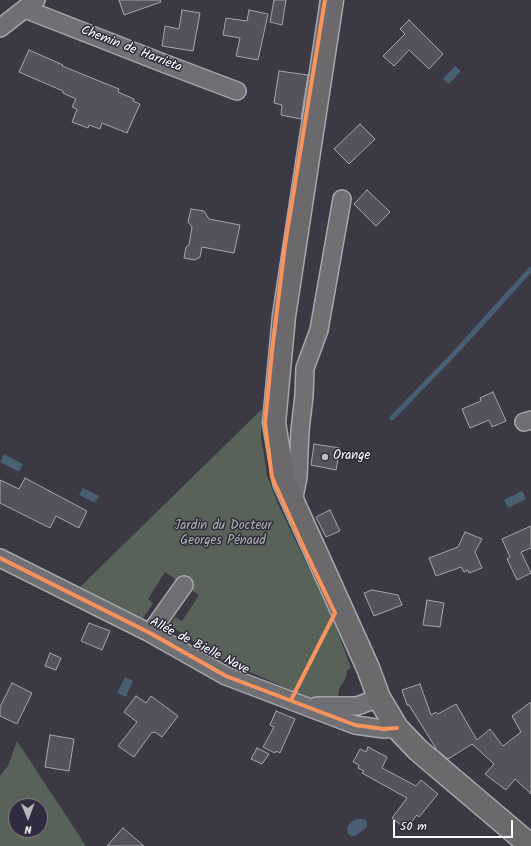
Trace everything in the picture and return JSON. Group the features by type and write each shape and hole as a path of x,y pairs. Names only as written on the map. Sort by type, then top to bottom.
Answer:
{"main road":[{"path":"332,0 284,316 274,423 284,482 368,668 379,698 397,728 418,750 526,840"}],"street":[{"name":"Chemin de Harrieta","path":"0,28 31,4 162,63 237,91"},
{"path":"293,502 298,477 305,368 318,330 342,199"},
{"name":"Allée de Bielle Nave","path":"0,558 150,633 226,676 355,725 384,729 397,728"},
{"path":"150,633 184,585"},
{"name":"Allée de Bielle Nave","path":"305,706 357,706 379,698"}],"green space":[{"name":"Jardin du Docteur Georges Pénaud","path":"262,409 261,436 267,475 277,502 332,617 351,668 347,670 346,677 339,689 338,696 329,700 317,700 304,696 214,656 170,625 175,617 182,621 199,595 165,572 148,599 153,603 143,618 80,587"},
{"path":"17,741 86,846 0,846 0,776 8,766"}],"water":[{"path":"455,66 461,71 449,84 443,79"},
{"path":"4,454 23,464 19,472 0,462"},
{"path":"83,488 99,496 95,503 79,495"},
{"path":"522,491 526,499 508,508 504,500"},
{"path":"125,677 133,681 126,697 117,693"},
{"path":"357,819 366,820 367,827 355,836 352,836 348,834 348,826 351,822"}],"building":[{"path":"119,0 160,0 161,2 124,15"},
{"path":"274,0 286,0 282,25 270,22"},
{"path":"182,10 200,13 193,51 162,46 165,26 179,29"},
{"path":"249,10 268,14 258,60 236,56 240,38 223,35 226,18 247,21"},
{"path":"409,20 443,54 429,69 409,50 394,66 383,56 405,34 400,29"},
{"path":"29,50 63,65 62,66 119,89 118,92 134,99 133,101 140,104 127,133 102,123 100,129 89,125 88,128 72,122 77,109 72,107 76,99 63,93 63,91 19,72"},
{"path":"279,71 308,75 301,119 281,115 282,105 274,103"},
{"path":"360,124 375,139 349,164 334,149"},
{"path":"367,190 390,212 376,226 354,204"},
{"path":"191,209 204,211 209,219 240,225 234,253 202,247 200,257 195,260 184,258 186,247 189,245 192,227 188,222"},
{"path":"493,392 506,421 492,427 489,420 470,428 462,409 481,401 480,398"},
{"name":"Orange","path":"314,444 340,448 336,470 311,465"},
{"path":"25,478 87,511 79,528 56,516 50,528 0,503 0,480 19,489"},
{"path":"330,510 340,531 326,537 316,517"},
{"path":"531,526 531,548 521,552 531,573 517,580 507,559 510,557 502,539"},
{"path":"465,532 482,539 475,552 482,568 469,573 468,570 464,572 461,567 436,576 429,558 458,547"},
{"path":"372,590 398,595 402,605 374,616 364,593"},
{"path":"427,600 444,603 440,627 423,625"},
{"path":"89,623 110,631 102,650 81,641"},
{"path":"50,653 61,658 56,670 45,666"},
{"path":"12,683 32,693 17,724 0,716 0,707"},
{"path":"420,684 431,715 436,712 438,714 456,704 477,740 490,729 503,746 521,732 512,716 531,702 531,794 515,779 506,790 485,774 494,764 472,744 448,759 437,750 409,705 407,705 402,690"},
{"path":"136,696 146,703 151,696 178,716 162,737 155,732 152,732 134,757 118,746 137,722 124,712"},
{"path":"276,711 295,719 280,753 276,751 275,753 263,747 274,727 270,725"},
{"path":"50,735 74,739 69,771 45,767"},
{"path":"368,747 387,757 382,768 416,786 421,780 438,794 419,817 417,815 406,829 392,818 407,798 362,773 364,771 358,768 359,765 353,762 360,749 366,752"},
{"path":"257,748 269,754 262,764 251,759"},
{"path":"123,828 144,846 107,846"}],"waterway":[{"path":"392,418 454,354 531,269"}],"cycle path":[{"path":"291,700 335,613 272,477 265,423 285,245 325,0"},
{"path":"0,558 150,633 226,676 355,725 384,729 397,728"}],"place":[{"name":"Orange","path":"325,457"}]}
